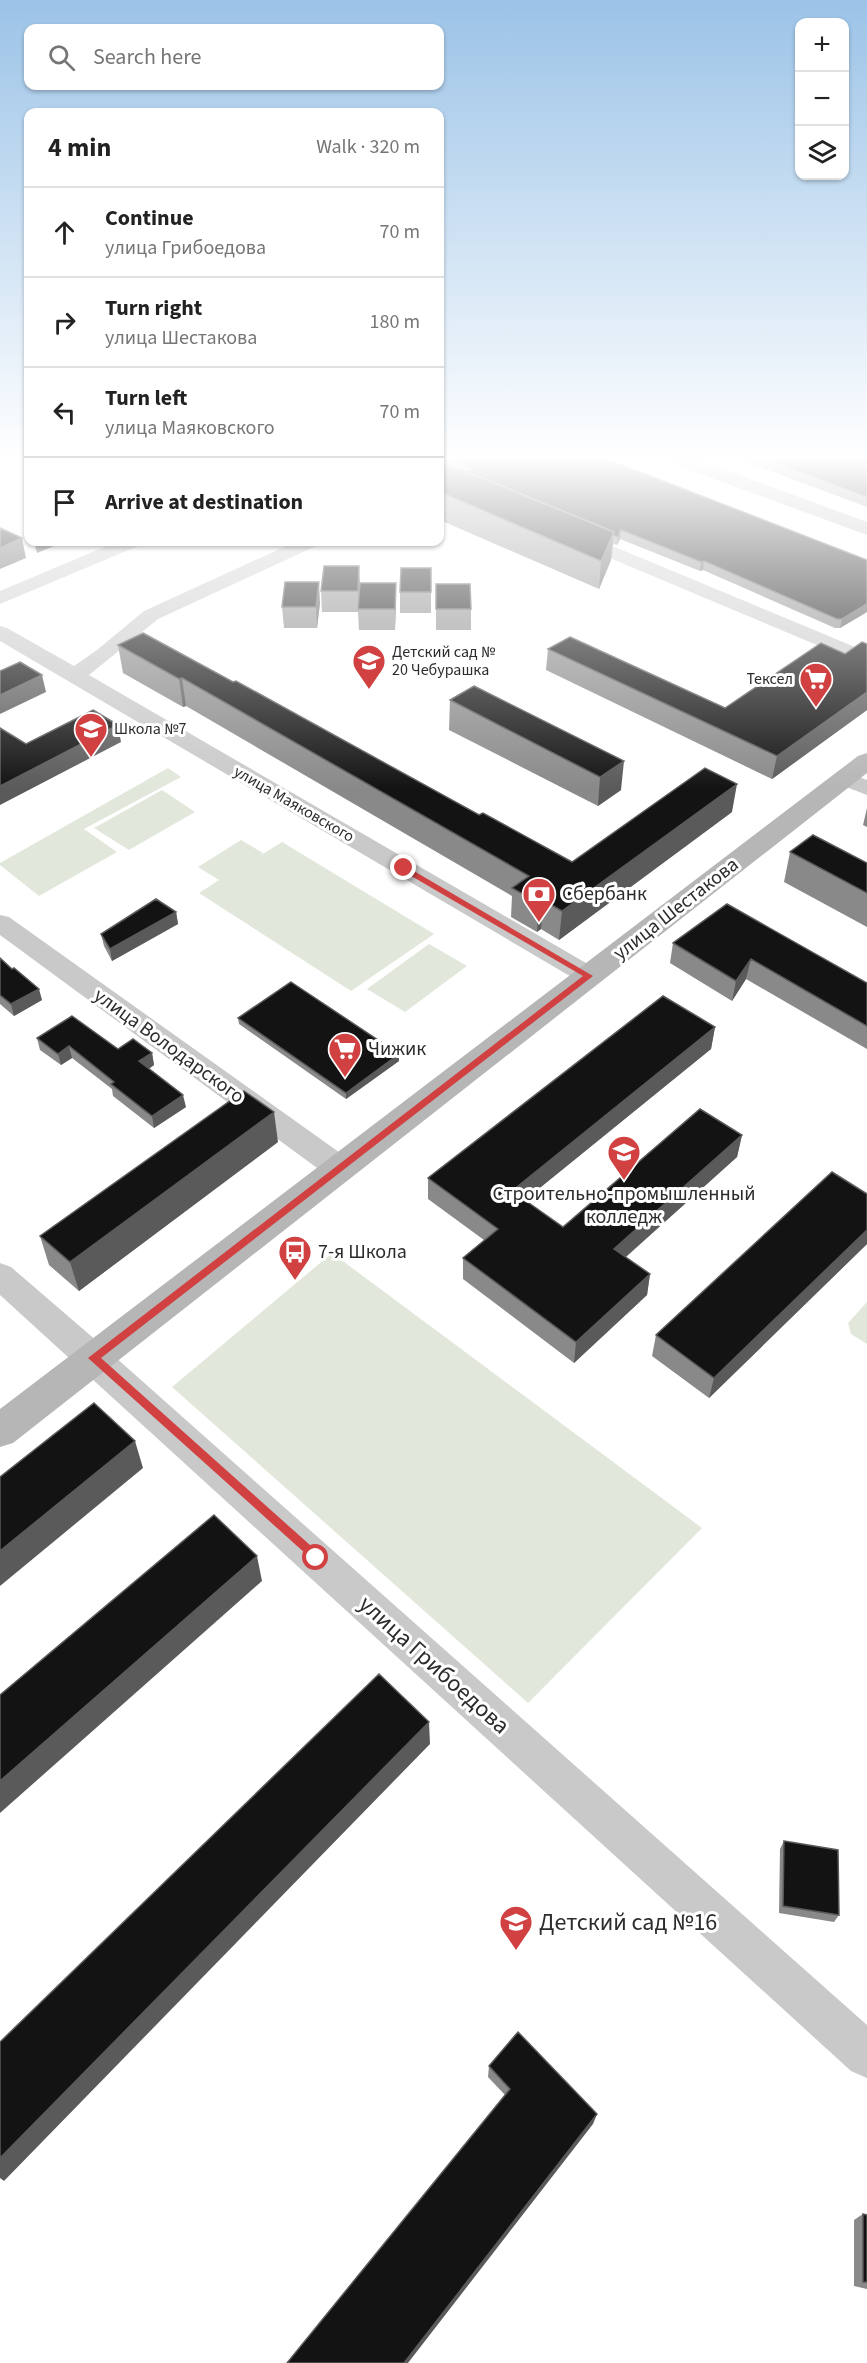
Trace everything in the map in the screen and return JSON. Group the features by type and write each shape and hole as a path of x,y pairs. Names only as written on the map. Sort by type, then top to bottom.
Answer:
{"main road":[{"name":"улица Шестакова","path":"0,1431 589,976 859,776"}],"street":[{"path":"0,598 70,568"},
{"path":"74,675 90,667 132,628 151,615 252,568"},
{"path":"650,568 867,660"},
{"name":"улица Маяковского","path":"0,632 589,976"},
{"name":"улица Володарского","path":"0,923 339,1168"},
{"name":"улица Грибоедова","path":"0,1276 867,2055"}],"shaded area":[{"path":"168,768 181,777 84,829 117,852 39,896 0,865 0,863"},
{"path":"162,790 195,812 129,850 94,828"},
{"path":"241,840 263,853 261,855 282,842 434,934 351,991 199,893 219,880 198,867"},
{"path":"429,944 467,966 405,1012 367,989"},
{"path":"332,1253 702,1528 528,1703 172,1387"},
{"path":"867,1302 867,1344 851,1334 848,1323"}],"building":[{"path":"324,568 359,568 358,591 321,591"},
{"path":"401,568 431,568 431,592 400,592"},
{"path":"721,568 867,568 867,604 842,619 837,619"},
{"path":"285,582 319,582 316,607 282,607"},
{"path":"360,583 396,583 395,609 358,609"},
{"path":"436,584 470,584 471,609 436,609"},
{"path":"143,633 233,682 236,681 479,815 483,813 572,862 705,768 737,784 562,911 543,900 539,903 512,888 529,876 182,678 179,679 118,645"},
{"path":"570,637 725,708 821,643 845,654 862,642 867,644 867,692 777,756 548,649"},
{"path":"20,662 42,675 0,695 0,671"},
{"path":"474,686 624,761 600,777 450,700"},
{"path":"93,710 118,725 0,786 0,728 26,744"},
{"path":"813,835 867,863 867,893 790,852"},
{"path":"156,899 176,912 110,949 101,934"},
{"path":"727,904 867,983 867,1026 751,959 736,981 673,943"},
{"path":"0,958 39,989 11,1004 0,995"},
{"path":"291,982 399,1054 346,1093 238,1018"},
{"path":"663,996 715,1027 512,1191 563,1227 700,1109 742,1135 614,1249 650,1274 576,1342 463,1258 498,1229 428,1178"},
{"path":"72,1016 118,1049 133,1039 152,1053 139,1061 183,1095 152,1116 111,1084 114,1082 69,1046 58,1054 37,1038"},
{"path":"244,1091 274,1112 70,1262 40,1236"},
{"path":"832,1172 867,1194 867,1230 714,1378 656,1335"},
{"path":"94,1403 135,1441 0,1551 0,1477"},
{"path":"214,1515 257,1556 0,1781 0,1695"},
{"path":"379,1674 429,1722 0,2158 0,2042"},
{"path":"784,1841 838,1850 839,1915 783,1906"},
{"path":"518,2032 597,2114 404,2363 287,2363 510,2089 489,2066"},
{"path":"863,2214 867,2215 867,2282 863,2282"}],"place":[{"name":"Детский сад № 20 Чебурашка","path":"369,690"},
{"name":"Тексел","path":"816,708"},
{"name":"Школа №7","path":"91,758"},
{"name":"Сбербанк","path":"539,923"},
{"name":"Чижик","path":"345,1078"},
{"name":"Строительно-промышленный колледж","path":"624,1181"},
{"name":"7-я Школа","path":"295,1281"},
{"name":"Детский сад №16","path":"516,1951"}],"route":[{"path":"316,1558 93,1358 589,976 404,868"}]}
